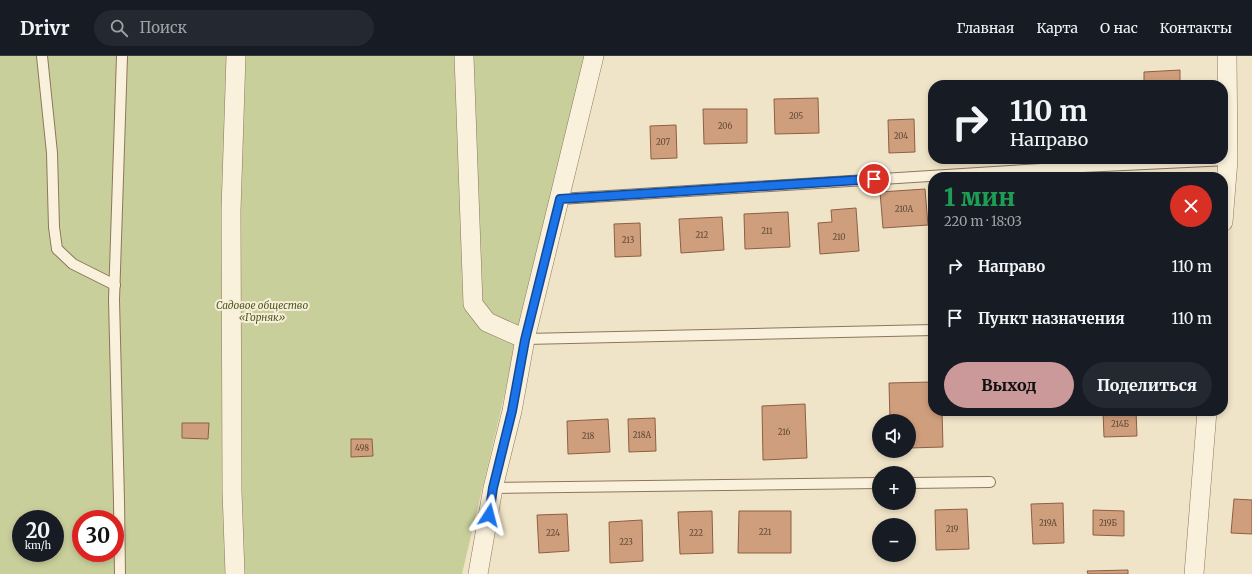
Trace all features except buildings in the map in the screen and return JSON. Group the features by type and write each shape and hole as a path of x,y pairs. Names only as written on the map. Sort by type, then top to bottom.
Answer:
{"street":[{"path":"235,574 232,484 231,211 236,56"},
{"path":"464,56 473,304 487,322 525,340"},
{"path":"478,574 493,488 512,411 525,340 594,56"},
{"path":"1227,56 1227,80"},
{"path":"1194,574 1207,416"}],"lane":[{"path":"42,56 52,153 54,227 57,249 73,264 114,285"},
{"path":"120,574 114,285 122,56"},
{"path":"993,172 1147,164"},
{"path":"560,199 928,176"},
{"path":"525,340 928,330"},
{"path":"916,483 990,482"},
{"path":"493,488 872,483"}],"green space":[{"name":"Садовое общество «Горняк»","path":"0,56 585,56 462,574 0,574"}],"route":[{"path":"489,515 493,488 512,411 525,340 560,199 874,179"}]}
